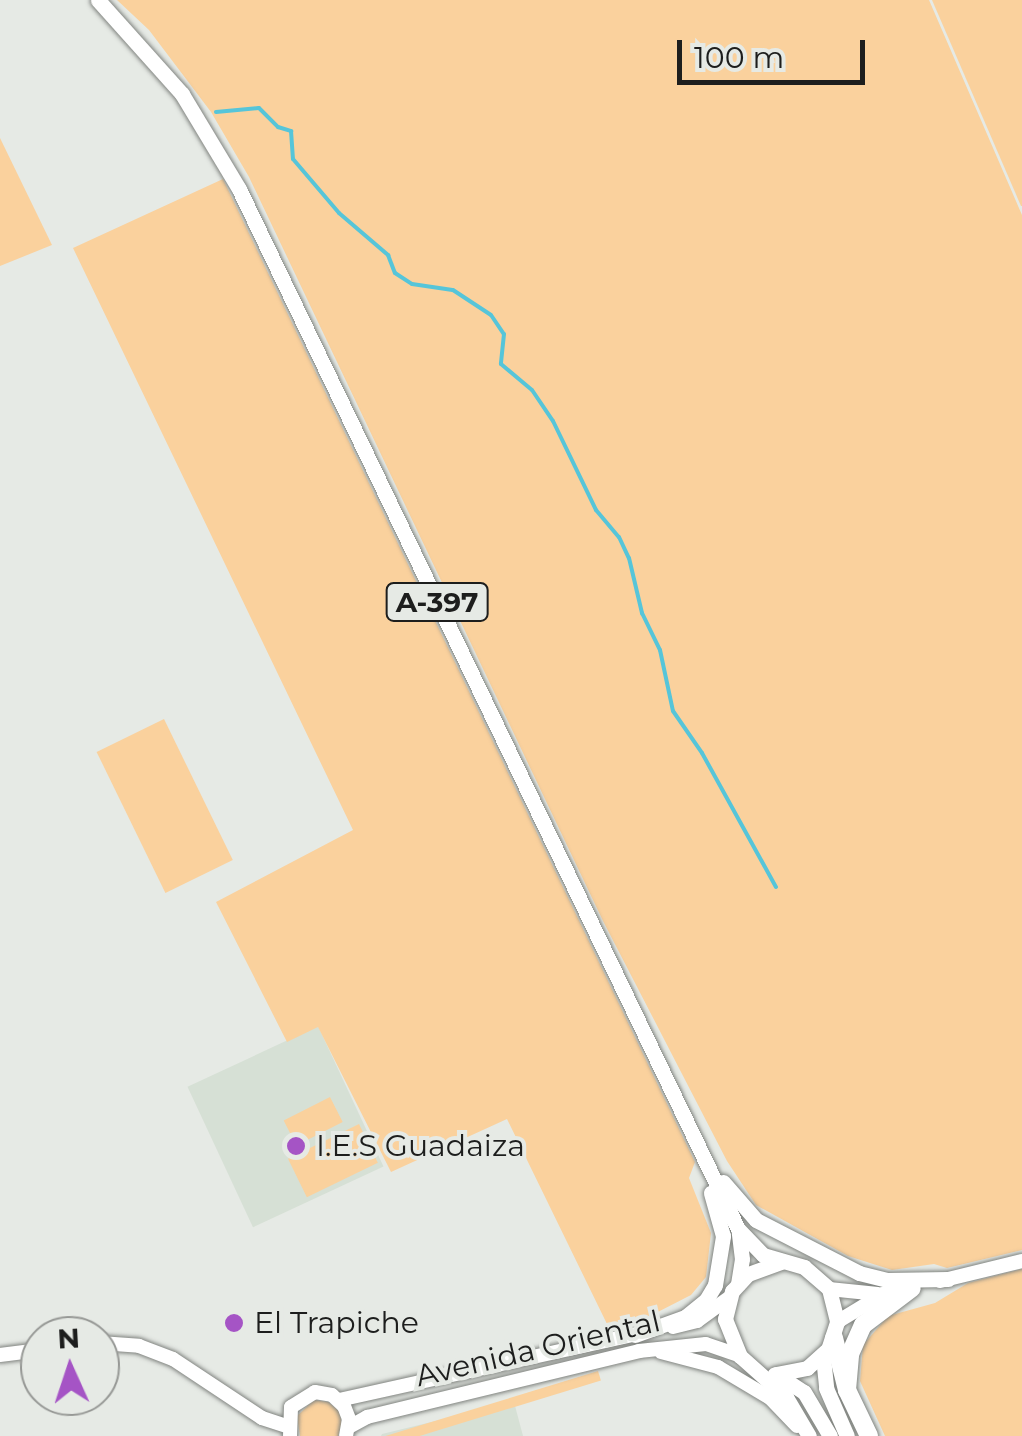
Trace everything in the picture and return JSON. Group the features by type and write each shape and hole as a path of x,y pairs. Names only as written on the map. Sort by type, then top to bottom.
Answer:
{"highway":[{"path":"847,1390 850,1354 862,1325 912,1288"},
{"path":"836,1330 847,1390 869,1436"}],"main road":[{"name":"A-397","path":"98,0 182,94 232,176 738,1228 763,1255 804,1267 829,1289"},
{"path":"709,1169 756,1220 859,1273 888,1280 948,1279"},
{"path":"635,1334 685,1316 706,1300 714,1285 723,1236 709,1169"},
{"name":"A-397","path":"738,1228 742,1259 727,1332 740,1356"},
{"path":"733,1291 760,1267 785,1262"},
{"path":"829,1289 836,1330 823,1357 826,1388 847,1436"},
{"path":"740,1356 786,1397 806,1436"},
{"path":"775,1374 792,1373 823,1357"},
{"path":"758,1369 775,1374 804,1392 830,1436"}],"street":[{"path":"829,1289 883,1294 1022,1261"},
{"name":"Avenida Oriental","path":"733,1291 696,1321 339,1400 347,1431 367,1417 650,1350 706,1344 740,1356"},
{"path":"836,1330 883,1294"},
{"path":"120,1344 173,1358 262,1418 289,1431 291,1407 306,1395 324,1392 339,1400"},
{"path":"650,1350 693,1358 730,1374 782,1408 806,1436"}],"shaded area":[{"path":"117,0 929,0 1022,215 1022,1250 947,1268 934,1264 892,1270 848,1256 756,1205 727,1161 603,921 249,177 211,112 149,30"},
{"path":"932,0 1022,0 1022,206 1021,206"},
{"path":"0,138 52,245 0,266"},
{"path":"223,179 695,1162 689,1178 711,1233 706,1277 691,1295 650,1316 608,1326 507,1119 391,1172 318,1027 287,1042 216,902 353,830 73,248"},
{"path":"164,719 233,860 165,893 97,752"},
{"name":"I.E.S Guadaiza","path":"318,1026 384,1166 253,1227 187,1087"},
{"path":"330,1097 343,1122 296,1146 284,1121"},
{"path":"359,1124 378,1163 307,1197 288,1159"},
{"path":"1022,1269 1022,1436 885,1436 860,1381 863,1345 888,1316 935,1303 968,1283"},
{"path":"598,1371 601,1381 420,1436 385,1436"},
{"path":"314,1400 328,1402 339,1411 342,1425 338,1436 300,1436 297,1416"},
{"path":"514,1402 523,1436 381,1436 382,1434"}],"waterway":[{"path":"216,112 259,108 278,127 291,131 293,159 339,213 388,255 395,273 412,284 453,290 491,315 504,334 501,364 532,390 553,421 596,510 619,537 629,558 642,613 660,650 673,711 702,753 776,887"}],"place":[{"name":"I.E.S Guadaiza","path":"296,1146"},
{"name":"El Trapiche","path":"234,1323"}]}
